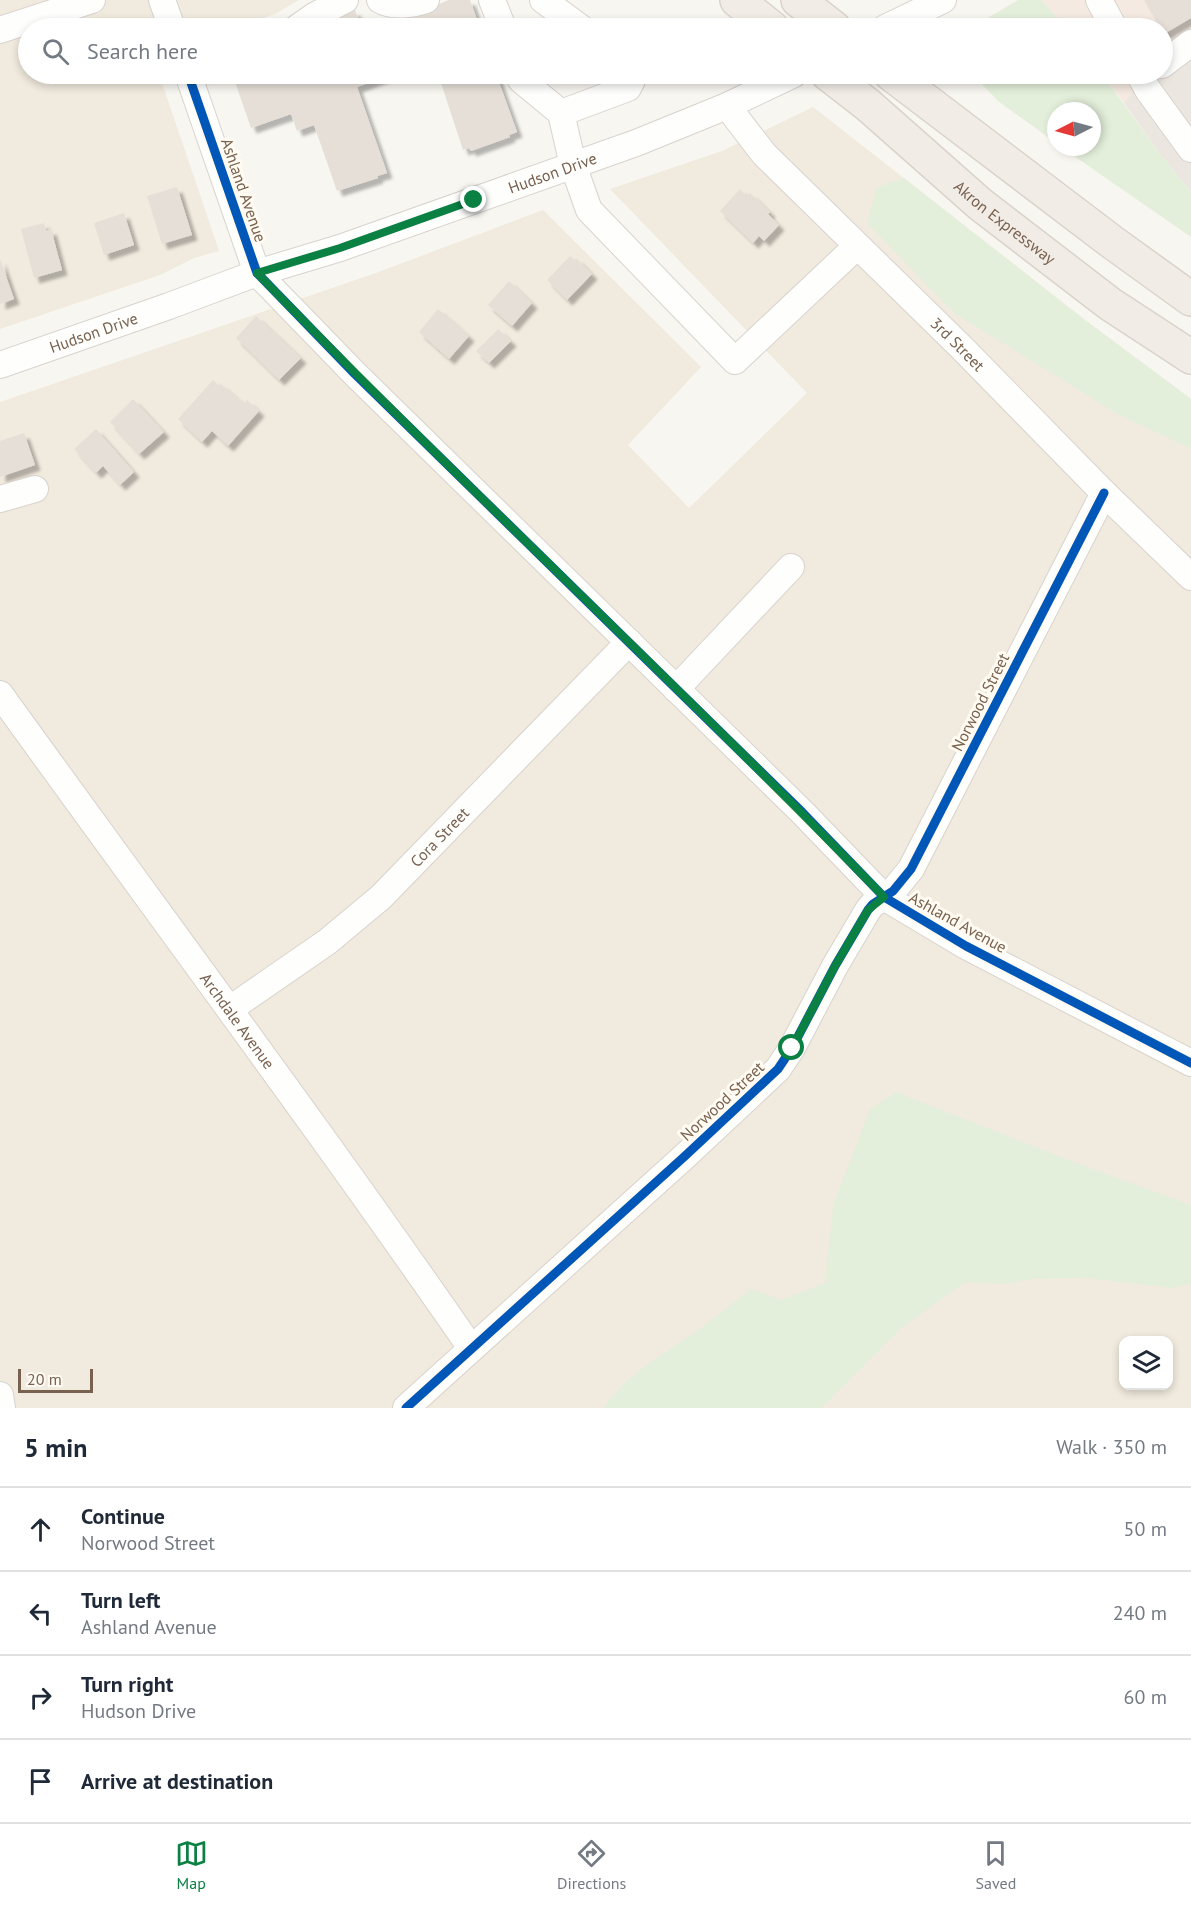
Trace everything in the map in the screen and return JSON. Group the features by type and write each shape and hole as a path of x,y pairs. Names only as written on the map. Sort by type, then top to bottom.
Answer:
{"highway":[{"path":"737,0 760,18"},
{"path":"798,0 821,18"},
{"name":"Akron Expressway","path":"841,84 980,204 1110,304 1191,357"},
{"path":"904,84 1112,242 1191,298"}],"street":[{"path":"37,18 92,0"},
{"path":"162,0 168,18"},
{"path":"311,18 345,0"},
{"path":"380,0 384,3 402,4 426,0"},
{"path":"492,0 499,18"},
{"path":"543,0 567,18"},
{"path":"1099,0 1109,18"},
{"path":"906,18 933,5"},
{"path":"0,30 18,24"},
{"path":"1173,57 1191,43"},
{"name":"Ashland Avenue","path":"198,84 257,273 355,375 802,812 884,897 966,946 1191,1063"},
{"path":"526,84 561,113 573,165 589,210 735,361 857,246"},
{"path":"561,113 628,88 630,84"},
{"name":"Hudson Drive","path":"0,365 257,273 340,248 636,143 727,106 772,84"},
{"path":"1149,84 1191,149"},
{"name":"3rd Street","path":"727,106 764,154 1191,577"},
{"path":"0,499 35,489"},
{"name":"Norwood Street","path":"406,1408 778,1069 792,1048 835,966 868,910 893,891 910,870 1104,493"},
{"path":"676,689 791,567"},
{"name":"Cora Street","path":"231,1009 327,942 381,897 628,642"},
{"name":"Archdale Avenue","path":"0,694 168,927 231,1009 471,1348"},
{"path":"0,1395 2,1408"}],"shaded area":[{"path":"0,0 299,0 263,18 18,18 18,84 162,84 219,251 194,258 160,275 0,329"},
{"path":"1041,0 1191,0 1191,43 1173,57 1173,18 1058,18"},
{"path":"1191,43 1191,192 1160,154 1124,103 1139,84 1173,84 1173,57"},
{"path":"1110,84 1139,84 1124,103"},
{"path":"813,107 1085,320 1191,399 1191,1408 0,1408 0,402 376,273 543,210 701,367 628,445 689,508 807,393 610,189 722,151"}],"green space":[{"path":"1018,0 1041,0 1058,18 988,18"},
{"path":"982,84 1109,84 1191,192 1191,237 1074,156 1101,156 1101,102 1047,102 1047,136 998,101"},
{"path":"904,178 1085,320 1191,399 1191,449 1116,413 954,313 867,223 877,187"},
{"path":"896,1092 1191,1205 1191,1284 1173,1288 1085,1278 1032,1279 1004,1284 965,1282 899,1330 821,1408 604,1408 632,1377 751,1289 781,1300 825,1283 833,1206 870,1109"}],"building":[{"path":"449,0 470,0 476,18 403,18"},
{"path":"1144,0 1191,0 1191,18 1173,29 1173,18 1155,18"},
{"path":"355,10 358,18 335,18"},
{"path":"236,84 365,84 357,87 387,173 337,191 314,125 297,131 291,114 251,128"},
{"path":"441,84 500,84 517,132 509,135 510,137 471,151 469,148 463,150"},
{"path":"177,187 192,235 162,244 147,196"},
{"path":"740,189 747,197 750,193 770,212 768,214 779,225 764,241 759,236 753,243 720,211"},
{"path":"124,213 134,245 104,255 94,223"},
{"path":"44,223 46,231 51,229 62,270 34,278 21,229"},
{"path":"570,256 575,260 576,258 592,274 567,300 547,280"},
{"path":"0,259 14,299 0,304"},
{"path":"509,281 532,303 512,326 488,305"},
{"path":"438,309 469,336 449,359 419,332"},
{"path":"256,316 301,358 279,380 236,338"},
{"path":"498,329 511,341 489,363 476,351"},
{"path":"213,380 244,404 247,400 259,411 228,446 212,431 202,442 178,419"},
{"path":"133,399 164,432 139,454 110,422"},
{"path":"96,429 134,472 120,485 103,466 96,473 74,449"},
{"path":"24,433 35,465 0,477 0,441"}],"cycle path":[{"path":"191,84 257,273 355,374 802,812 884,897 966,946 1191,1063"},
{"path":"406,1408 778,1069 792,1048 835,966 868,910 893,891 911,869 1104,493"}],"route":[{"path":"474,200 340,248 257,273 355,375 802,812 884,897 868,910 835,966 792,1048"}]}
